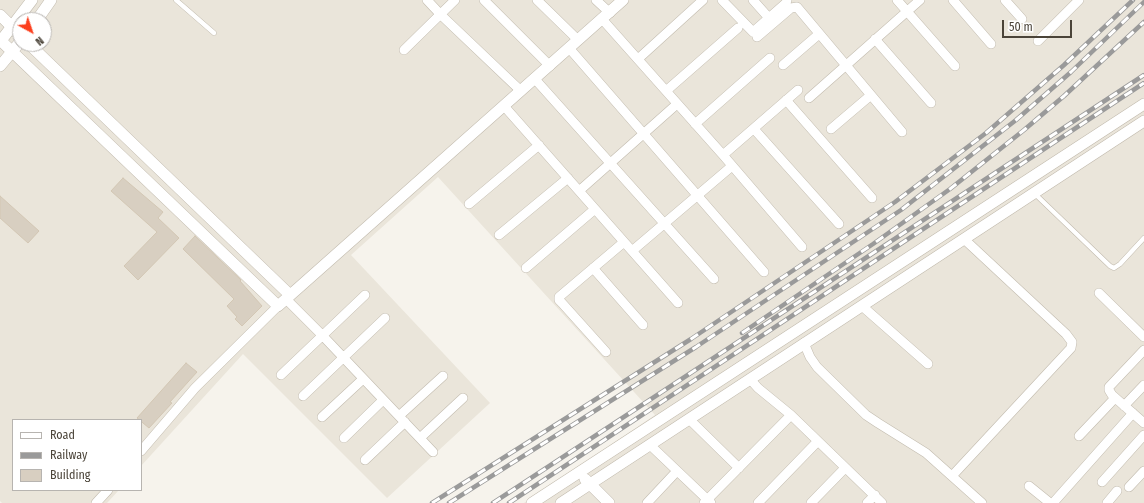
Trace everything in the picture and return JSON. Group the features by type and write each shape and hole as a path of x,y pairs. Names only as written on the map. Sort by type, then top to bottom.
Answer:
{"street":[{"path":"23,12 32,0"},
{"path":"42,12 51,0"},
{"path":"427,0 521,91"},
{"path":"404,50 456,0"},
{"path":"484,0 550,66"},
{"path":"537,0 578,40"},
{"path":"596,0 638,59 802,247"},
{"path":"142,450 196,388 285,300 623,0"},
{"path":"638,59 703,0"},
{"path":"722,0 753,32 786,3 787,0"},
{"path":"753,0 769,18"},
{"path":"897,0 954,66"},
{"path":"809,98 920,0"},
{"path":"953,0 991,44"},
{"path":"1005,0 1022,19"},
{"path":"1038,40 1079,0"},
{"path":"757,37 794,7 797,7 902,132"},
{"path":"0,15 12,27 0,41 322,335 433,452"},
{"path":"666,91 738,28"},
{"path":"783,66 819,34"},
{"path":"875,39 931,103"},
{"path":"569,48 764,272"},
{"path":"37,52 285,300"},
{"path":"0,66 12,53"},
{"path":"695,124 770,58"},
{"path":"534,78 714,279"},
{"path":"723,155 798,90"},
{"path":"831,129 871,95"},
{"path":"786,100 872,198"},
{"path":"579,191 677,104"},
{"path":"532,503 1144,104"},
{"path":"504,106 678,303"},
{"path":"561,503 1144,121"},
{"path":"754,129 839,224"},
{"path":"469,204 539,145"},
{"path":"632,251 732,166"},
{"path":"1033,176 1038,190"},
{"path":"500,235 568,178"},
{"path":"526,268 595,209"},
{"path":"952,476 1071,348 1072,342 1066,334 964,239"},
{"path":"606,352 560,300 561,295 624,242"},
{"path":"593,268 643,325"},
{"path":"875,279 883,292"},
{"path":"1098,293 1144,337"},
{"path":"281,375 365,295"},
{"path":"862,306 928,364"},
{"path":"302,396 384,318"},
{"path":"804,344 817,367 866,415 921,449 982,503"},
{"path":"1144,350 1109,387 1110,392 1115,398 1144,422"},
{"path":"365,460 443,376"},
{"path":"322,417 363,379"},
{"path":"750,379 758,388 792,415 882,503"},
{"path":"1124,406 1144,385"},
{"path":"420,438 463,398"},
{"path":"1079,436 1115,398"},
{"path":"344,438 383,400"},
{"path":"1053,503 1133,413"},
{"path":"650,444 707,502 792,415"},
{"path":"689,419 739,468"},
{"path":"1102,482 1144,435"},
{"path":"758,503 818,441"},
{"path":"811,503 845,468"},
{"path":"1129,487 1144,470"},
{"path":"647,503 677,471"},
{"path":"578,472 609,503"},
{"path":"1029,486 1050,503"},
{"path":"96,503 107,491"},
{"path":"1106,503 1117,491"},
{"path":"867,503 875,495"}],"lane":[{"path":"176,0 214,33"},
{"path":"1038,190 1110,266 1114,268 1120,264 1144,238"}],"shaded area":[{"path":"0,0 1144,0 1144,503 524,503 655,415 438,177 351,255 490,403 387,498 243,354 142,465 142,419 12,419 12,491 118,491 107,503 2,503 0,501"}],"building":[{"path":"123,178 163,212 158,218 179,238 138,280 124,266 157,232 111,191"},
{"path":"0,196 39,231 28,243 0,218"},
{"path":"195,236 241,280 240,281 262,306 242,326 235,319 237,317 227,306 234,299 183,249"},
{"path":"186,363 197,372 149,428 142,422 142,419 137,418"}],"railway":[{"path":"432,503 691,339 895,202 986,133 1064,65 1133,0"},
{"path":"449,503 696,347 901,210 1016,120 1071,72 1144,2"},
{"path":"742,333 873,244 950,189 1064,96 1144,22"},
{"path":"493,503 1144,75"},
{"path":"509,503 1144,83"}]}
